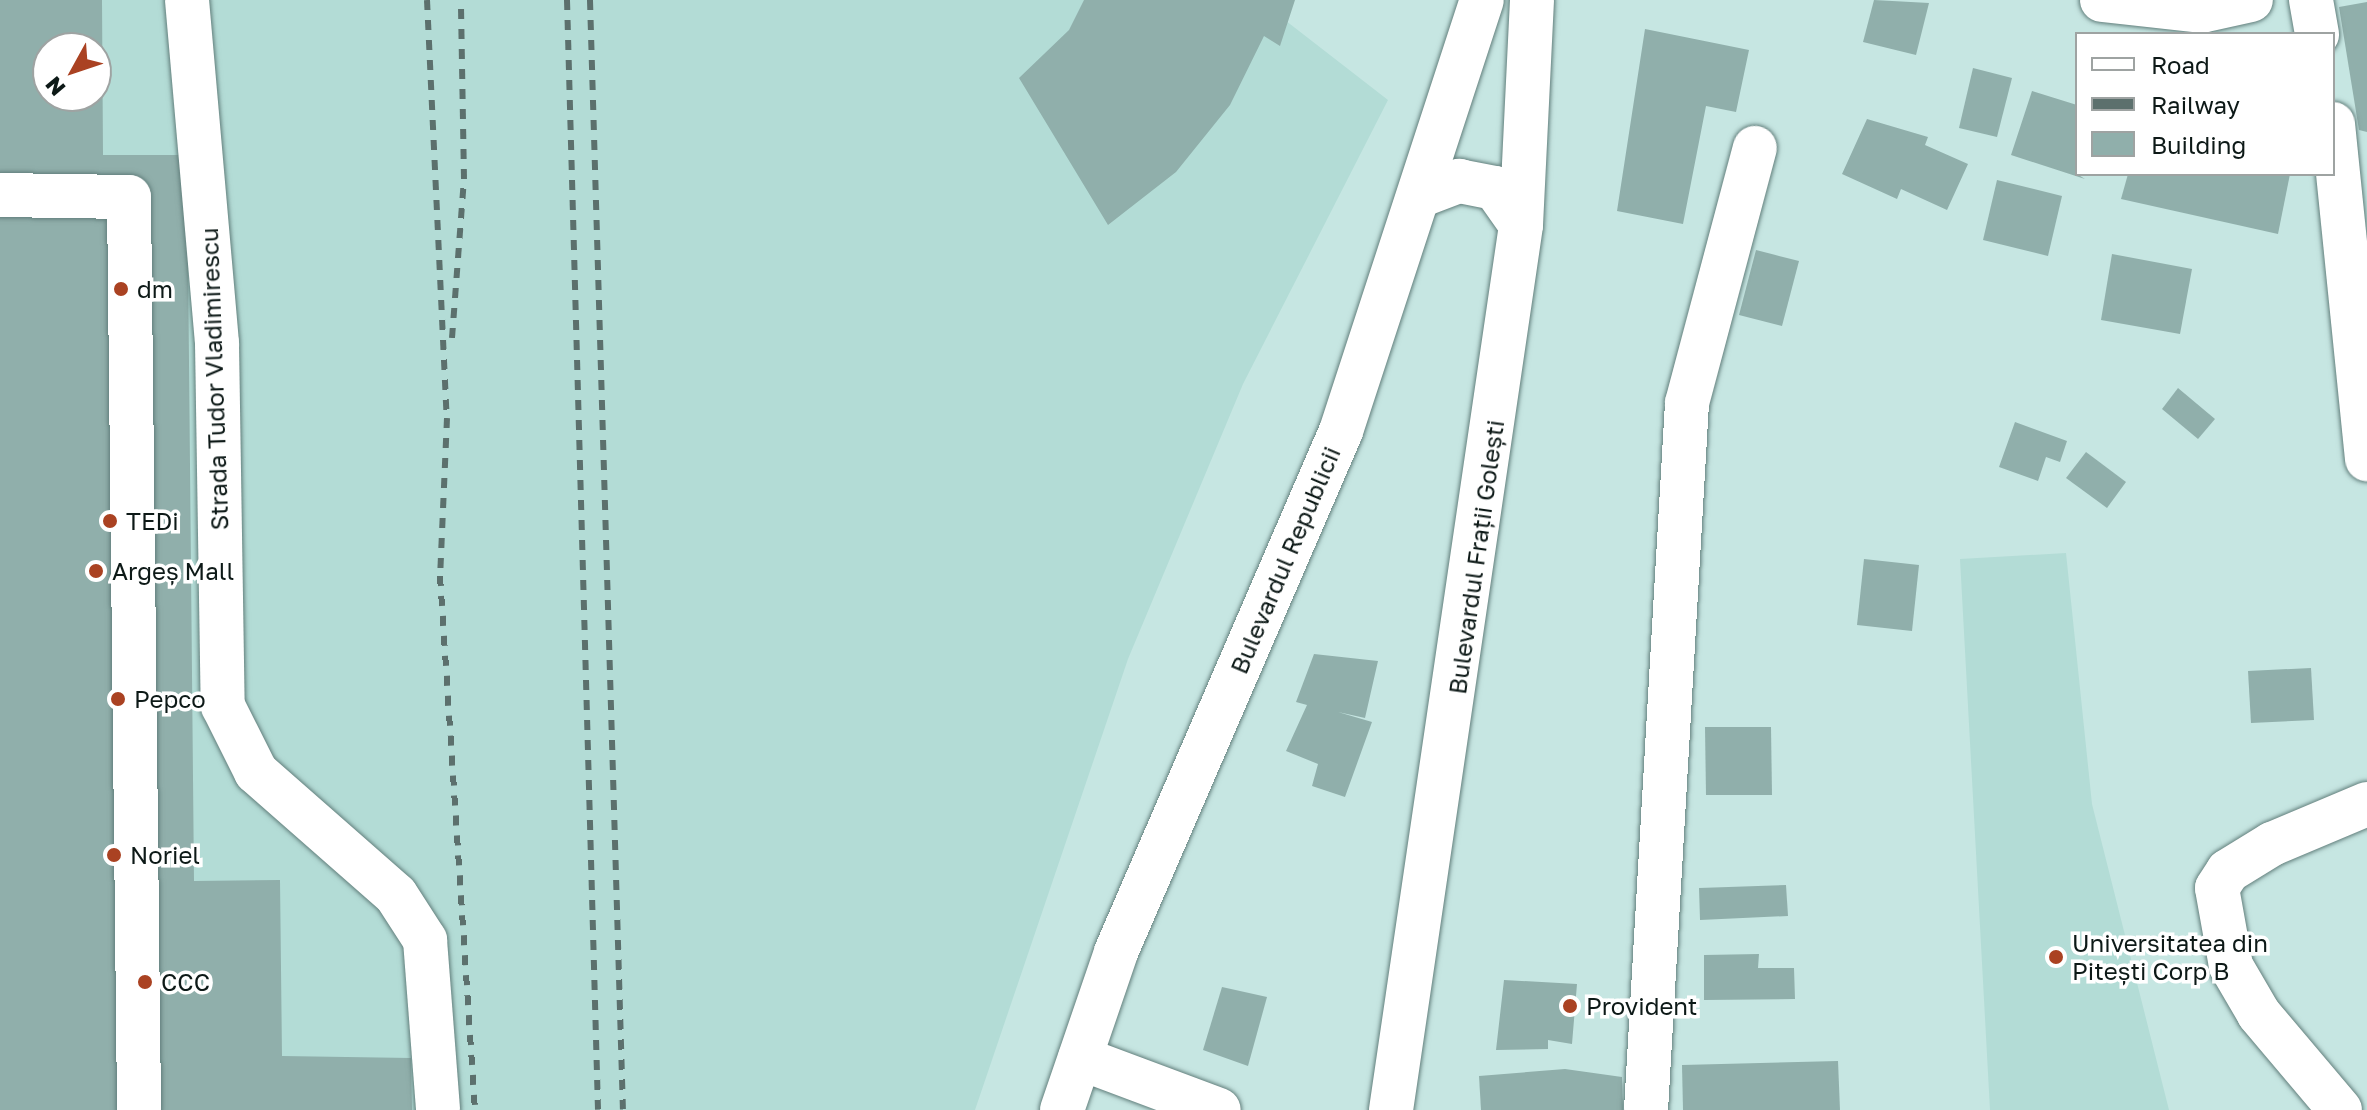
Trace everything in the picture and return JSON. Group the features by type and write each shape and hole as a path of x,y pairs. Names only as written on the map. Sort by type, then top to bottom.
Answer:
{"main road":[{"name":"Strada Tudor Vladimirescu","path":"187,0 217,343 223,706 256,772 396,895 425,940 438,1110"},
{"name":"Bulevardul Republicii","path":"1062,1110 1116,952 1341,431 1422,195 1482,0"},
{"name":"Bulevardul Frații Golești","path":"1391,1110 1521,225 1532,0"},
{"path":"2102,0 2201,11 2251,0"},
{"path":"2311,0 2317,32"},
{"path":"2335,136 2342,176 2367,459"},
{"path":"1646,1110 1687,403 1755,148"},
{"path":"1422,195 1459,181 1495,188 1521,225"},
{"path":"0,195 129,197 139,1110"},
{"path":"2340,1110 2259,1014 2231,966 2217,888 2228,871 2272,844 2367,804"},
{"path":"1080,1058 1219,1110"}],"shaded area":[{"path":"0,0 1259,0 1388,100 1243,384 1128,659 975,1110 0,1110"},
{"name":"Universitatea din Pitești Corp B","path":"2066,553 2092,804 2169,1110 1990,1110 1960,559"}],"building":[{"name":"Argeș Mall","path":"0,0 102,0 102,32 32,32 32,112 103,112 103,155 187,155 194,881 280,880 282,1056 411,1058 412,1110 0,1110"},
{"path":"1084,0 1295,0 1280,46 1264,36 1230,105 1176,172 1108,225 1019,78 1069,30"},
{"path":"1874,0 1929,3 1916,55 1863,42"},
{"path":"2367,2 2367,132 2359,130 2339,7"},
{"path":"1645,29 1749,50 1736,112 1706,106 1683,224 1617,211"},
{"path":"1973,68 2012,78 1997,137 1959,128"},
{"path":"2032,91 2075,104 2075,176 2011,155"},
{"path":"1867,119 1928,137 1925,145 1968,164 1947,210 1901,189 1897,199 1842,174"},
{"path":"2127,176 2290,176 2278,234 2121,199"},
{"path":"1997,180 2062,196 2048,256 1983,240"},
{"path":"1756,250 1799,261 1782,326 1739,315"},
{"path":"2112,254 2192,269 2180,334 2101,320"},
{"path":"2178,388 2215,419 2198,439 2162,409"},
{"path":"2015,422 2067,441 2060,462 2046,457 2038,481 1999,467"},
{"path":"2086,452 2126,482 2107,508 2066,478"},
{"path":"1864,559 1919,565 1912,631 1857,625"},
{"path":"1314,654 1378,661 1365,718 1338,712 1372,722 1345,797 1312,786 1318,764 1286,751 1307,705 1296,702"},
{"path":"2311,668 2314,720 2251,723 2248,671"},
{"path":"1705,727 1771,727 1772,795 1706,795"},
{"path":"1786,885 1788,916 1700,920 1699,888"},
{"path":"1759,954 1758,968 1794,968 1795,999 1704,1000 1704,955"},
{"path":"1504,980 1577,984 1572,1044 1548,1040 1548,1049 1496,1050"},
{"path":"1222,987 1267,997 1248,1066 1203,1050"},
{"path":"1838,1061 1840,1110 1683,1110 1682,1065"},
{"path":"1565,1069 1622,1077 1623,1110 1481,1110 1479,1076"}],"railway":[{"path":"427,0 447,418 440,576 475,1110"},
{"path":"452,338 464,179 461,0"},
{"path":"567,0 598,1110"},
{"path":"590,0 623,1110"}],"place":[{"name":"dm","path":"121,289"},
{"name":"TEDi","path":"110,521"},
{"name":"Argeș Mall","path":"96,571"},
{"name":"Pepco","path":"118,699"},
{"name":"Noriel","path":"114,855"},
{"name":"Universitatea din Pitești Corp B","path":"2056,957"},
{"name":"CCC","path":"145,982"},
{"name":"Provident","path":"1570,1006"}]}
